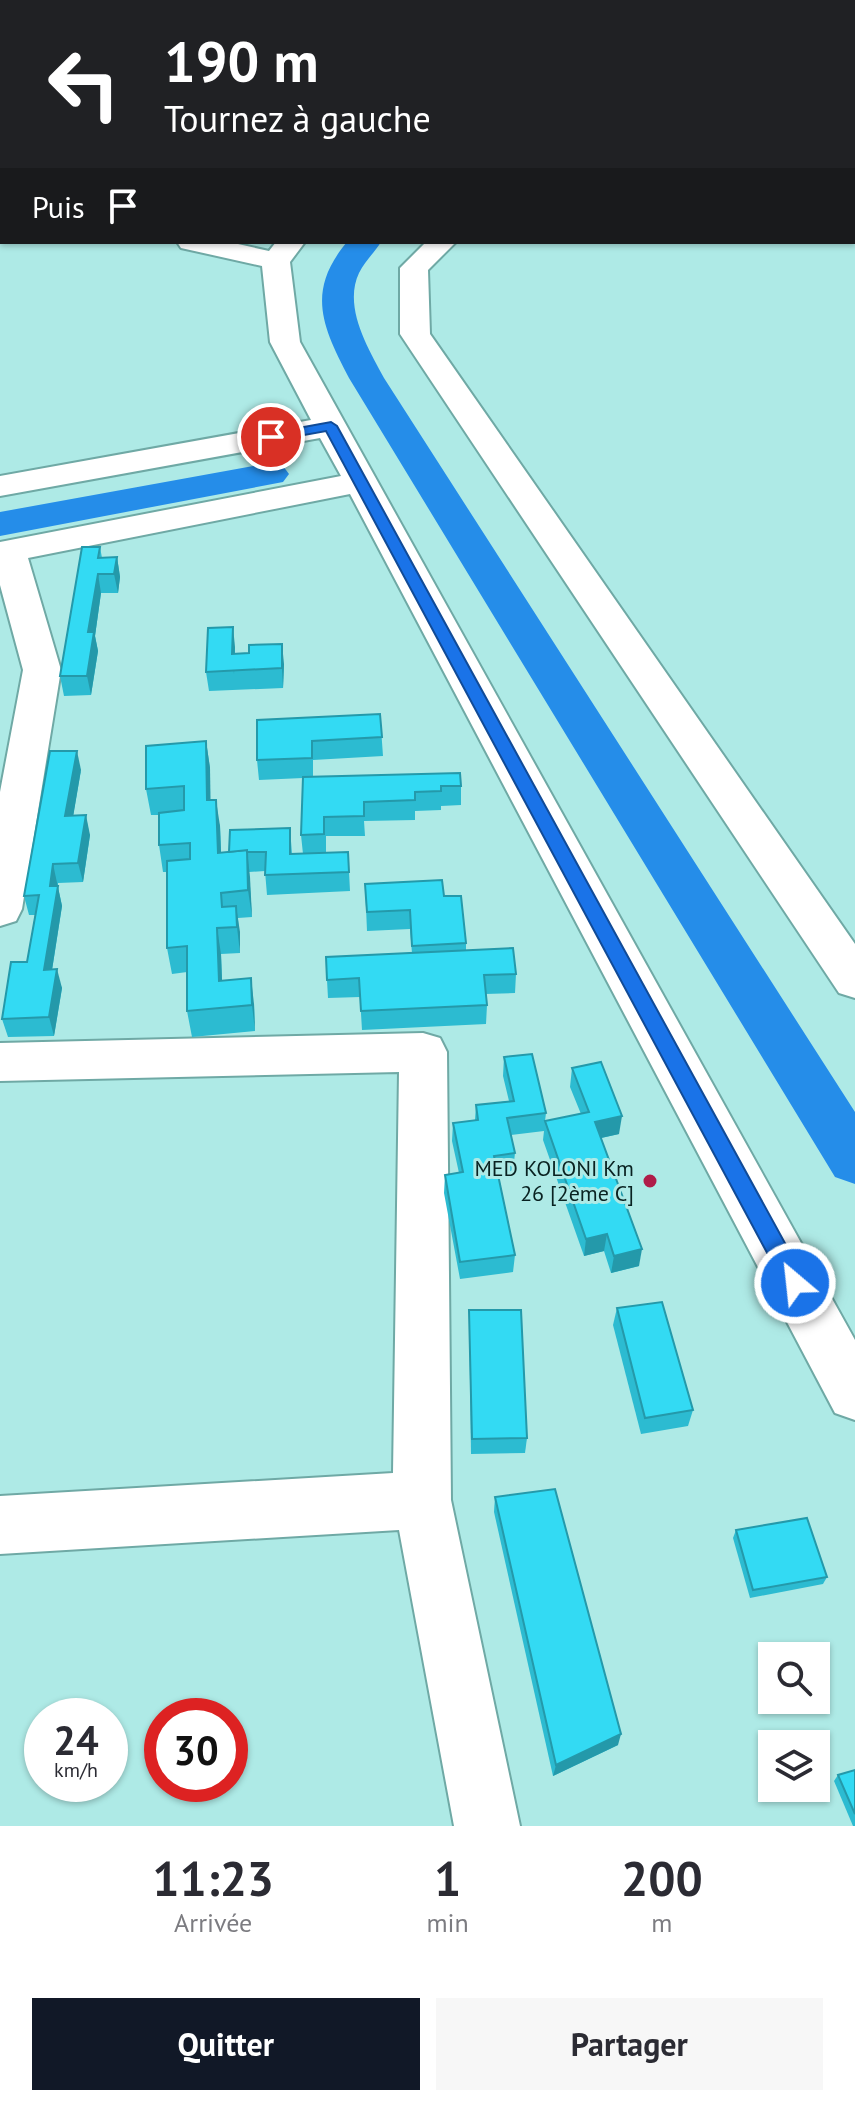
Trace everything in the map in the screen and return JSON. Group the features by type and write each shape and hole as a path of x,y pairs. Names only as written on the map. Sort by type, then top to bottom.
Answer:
{"street":[{"path":"219,244 276,248 285,342 855,1394"},
{"path":"440,244 414,268 415,334 855,980"},
{"path":"0,486 331,426"},
{"path":"0,909 42,670 4,552 361,482"},
{"path":"0,1062 423,1052 422,1500 487,1826"},
{"path":"0,1525 422,1500"}],"building":[{"path":"82,547 100,547 98,558 117,557 114,574 98,574 88,632 94,632 87,676 60,676"},
{"path":"233,627 232,654 249,653 249,645 282,644 282,668 206,672 208,628"},
{"path":"380,714 382,737 312,741 312,758 257,760 257,720"},
{"path":"206,741 207,800 216,800 218,853 247,850 248,890 221,893 222,907 236,906 237,927 217,928 219,981 251,978 252,1005 187,1011 187,946 167,948 167,861 190,859 190,843 159,845 159,813 184,810 184,786 146,789 146,746"},
{"path":"50,751 77,751 65,816 86,815 78,863 53,864 50,886 58,886 44,970 57,969 49,1017 2,1019 11,962 27,962 39,895 24,896"},
{"path":"460,773 461,786 441,786 441,791 415,792 415,800 364,802 364,816 324,817 324,834 301,835 303,777"},
{"path":"290,828 290,854 348,852 349,872 265,875 266,852 229,852 230,830"},
{"path":"442,880 444,896 461,896 466,943 412,946 410,910 367,912 365,884"},
{"path":"513,948 516,974 484,975 487,1005 361,1011 359,978 327,980 326,957"},
{"path":"532,1054 546,1113 507,1118 515,1153 494,1156 515,1255 460,1262 445,1175 463,1172 453,1123 478,1120 476,1105 514,1101 504,1057"},
{"path":"601,1062 622,1116 595,1122 642,1249 614,1256 607,1234 586,1239 545,1121 589,1112 572,1068"},
{"path":"662,1302 693,1410 645,1418 617,1308"},
{"path":"469,1310 521,1310 527,1438 472,1439"},
{"path":"555,1489 621,1734 556,1765 495,1497"},
{"path":"807,1518 827,1577 753,1590 736,1530"},
{"path":"855,1770 855,1814 838,1775"}],"waterway":[{"path":"363,244 345,269 337,294 342,322 357,360 855,1160"},
{"path":"0,524 270,474"}],"place":[{"name":"MED KOLONI Km 26 [2ème C]","path":"650,1181"}],"route":[{"path":"271,437 331,426 795,1283"}]}
